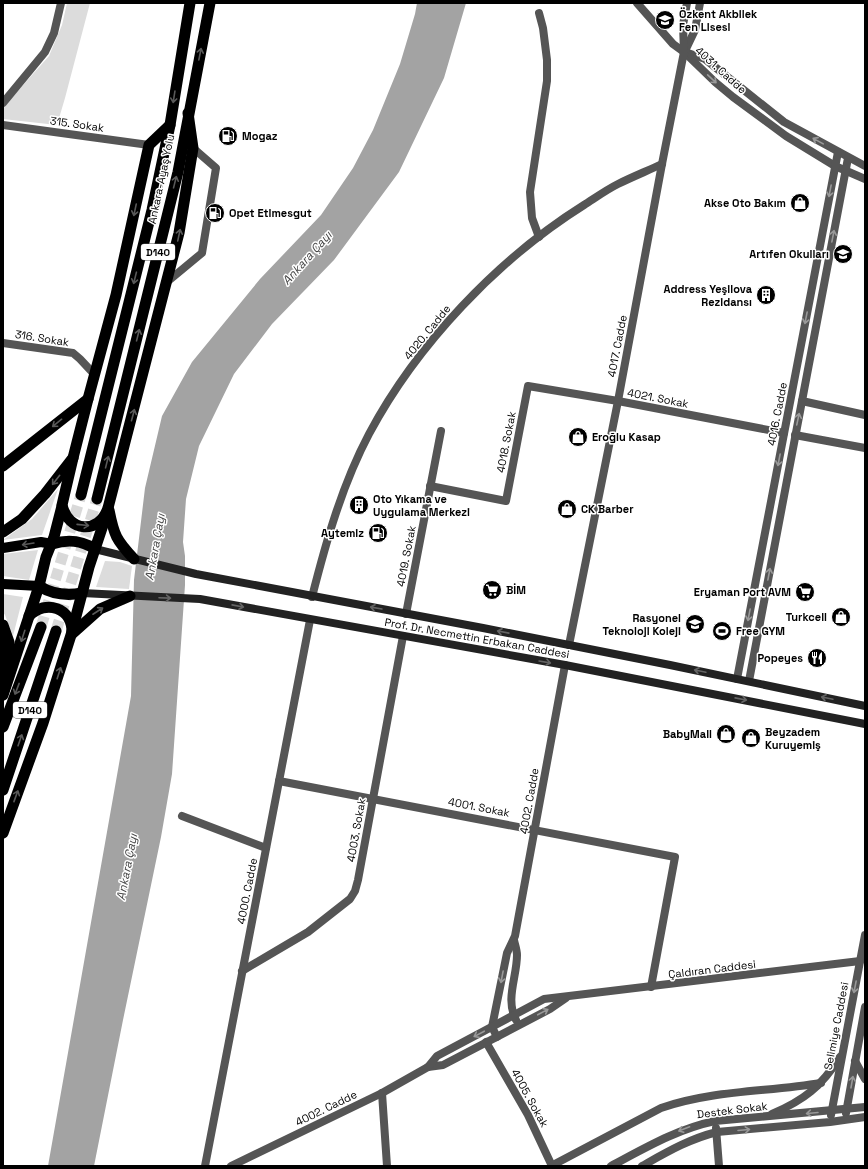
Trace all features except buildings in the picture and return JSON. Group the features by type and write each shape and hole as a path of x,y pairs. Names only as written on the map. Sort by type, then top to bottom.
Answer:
{"highway":[{"name":"Ankara-Ayaş Yolu","path":"81,495 152,210 170,125 190,3"},
{"name":"Ankara-Ayaş Yolu","path":"98,500 178,172 210,3"},
{"path":"3,833 43,723 71,634 108,508 167,282 179,233 193,148 188,113"},
{"path":"4,691 39,586 46,557 52,544 94,374 116,295 149,145 170,125"},
{"path":"3,466 88,399"},
{"path":"3,532 22,519 45,494 73,458"},
{"path":"62,505 69,520 84,527 100,522 104,518 108,508"},
{"path":"108,508 115,536 134,559"},
{"path":"52,544 66,540 85,543 95,549"},
{"path":"39,586 55,593 68,595 82,593"},
{"path":"71,634 100,609 130,596"},
{"path":"29,616 37,609 42,607 52,607 58,609 62,611 69,619 72,629 71,634"},
{"path":"3,625 9,642 4,691"},
{"name":"D140","path":"3,727 41,627"},
{"name":"D140","path":"3,790 56,631"}],"main road":[{"path":"3,548 41,542 52,544"},
{"name":"Prof. Dr. Necmettin Erbakan Caddesi","path":"95,549 196,574 569,645 862,704"},
{"path":"3,584 39,586"},
{"name":"Prof. Dr. Necmettin Erbakan Caddesi","path":"82,593 200,599 565,665 863,725"}],"street":[{"path":"3,103 45,52 54,33 61,3"},
{"path":"637,3 673,44 684,52"},
{"name":"4017. Cadde","path":"569,645 618,402 684,52 683,25 687,3"},
{"name":"4017. Cadde","path":"684,52 695,30 700,3"},
{"path":"539,13 543,28 547,60 547,81 530,192 532,218 539,237"},
{"name":"4031. Cadde","path":"684,52 705,59 784,122 865,166"},
{"name":"4031. Cadde","path":"684,52 733,98 786,136 835,166 865,180"},
{"name":"315. Sokak","path":"3,125 149,145"},
{"path":"167,282 202,253 216,168 193,148"},
{"name":"4016. Cadde","path":"737,679 838,152"},
{"name":"4016. Cadde","path":"749,681 848,158"},
{"name":"4020. Cadde","path":"312,597 324,552 352,471 369,434 394,392 425,350 455,314 483,285 539,237 566,217 616,185 662,164"},
{"name":"316. Sokak","path":"3,343 73,353 94,374"},
{"name":"4021. Sokak","path":"528,386 784,433"},
{"name":"4018. Sokak","path":"430,486 506,502 528,386"},
{"path":"802,402 865,415"},
{"name":"4019. Sokak","path":"406,614 441,431"},
{"path":"795,435 865,448"},
{"name":"4000. Cadde","path":"205,1166 310,620"},
{"name":"4003. Sokak","path":"242,971 308,932 350,899 355,891 403,636"},
{"name":"4002. Cadde","path":"492,1027 506,953 514,940 565,665"},
{"name":"4001. Sokak","path":"279,780 675,857 651,987"},
{"path":"182,816 266,848"},
{"name":"Selimiye Caddesi","path":"830,1122 865,935"},
{"name":"4002. Cadde","path":"428,1067 442,1065 519,1026 513,1016 511,1002 511,990 517,955 514,940"},
{"name":"Çaldıran Caddesi","path":"513,1016 544,999 567,998 860,961"},
{"name":"Çaldıran Caddesi","path":"519,1026 567,998"},
{"path":"845,1120 865,1007"},
{"name":"4002. Cadde","path":"231,1166 382,1093 428,1067 437,1056 513,1016"},
{"path":"492,1027 497,1037"},
{"name":"4005. Sokak","path":"486,1042 528,1115 551,1166"},
{"path":"764,1117 796,1102 808,1094 831,1071 842,1053"},
{"path":"855,1060 864,1078"},
{"path":"551,1166 661,1108 674,1103 707,1096 802,1086 821,1082"},
{"path":"382,1093 387,1166"},
{"name":"Destek Sokak","path":"611,1166 671,1134 691,1126 716,1121 865,1107"},
{"name":"Destek Sokak","path":"642,1166 678,1146 700,1136 717,1132 830,1122 865,1117"},
{"path":"716,1121 719,1166"}],"shaded area":[{"path":"67,3 90,3 57,125 3,119 3,109 8,102 49,56 62,25"},
{"path":"58,489 42,535 3,540 32,519"},
{"path":"38,550 29,580 3,576 3,554"},
{"path":"105,561 120,562 132,566 129,589 96,587"},
{"path":"3,594 23,597 13,636 3,612"}],"water":[{"name":"Ankara Çayı","path":"417,3 466,3 444,78 399,172 334,260 272,324 234,374 199,446 186,499 183,542 185,556 185,585 172,774 161,837 94,1166 48,1166 131,696 134,580 145,488 162,416 192,362 260,279 321,215 353,168 373,130 400,64"}],"tunnel":[{"path":"41,627 81,495"},
{"path":"56,631 97,499"}],"place":[{"name":"Özkent Akbilek Fen Lisesi","path":"665,20"},
{"name":"Mogaz","path":"228,136"},
{"name":"Akse Oto Bakım","path":"800,203"},
{"name":"Opet Etimesgut","path":"215,213"},
{"name":"Artıfen Okulları","path":"843,254"},
{"name":"Address Yeşilova Rezidansı","path":"766,295"},
{"name":"Eroğlu Kasap","path":"578,437"},
{"name":"Oto Yıkama ve Uygulama Merkezi","path":"359,505"},
{"name":"CK Barber","path":"567,509"},
{"name":"Aytemiz","path":"378,533"},
{"name":"BİM","path":"492,590"},
{"name":"Eryaman Port AVM","path":"805,592"},
{"name":"Turkcell","path":"841,617"},
{"name":"Rasyonel Teknoloji Koleji","path":"695,624"},
{"name":"Free GYM","path":"722,631"},
{"name":"Popeyes","path":"817,658"},
{"name":"BabyMall","path":"726,734"},
{"name":"Beyzadem Kuruyemiş","path":"751,738"}]}
